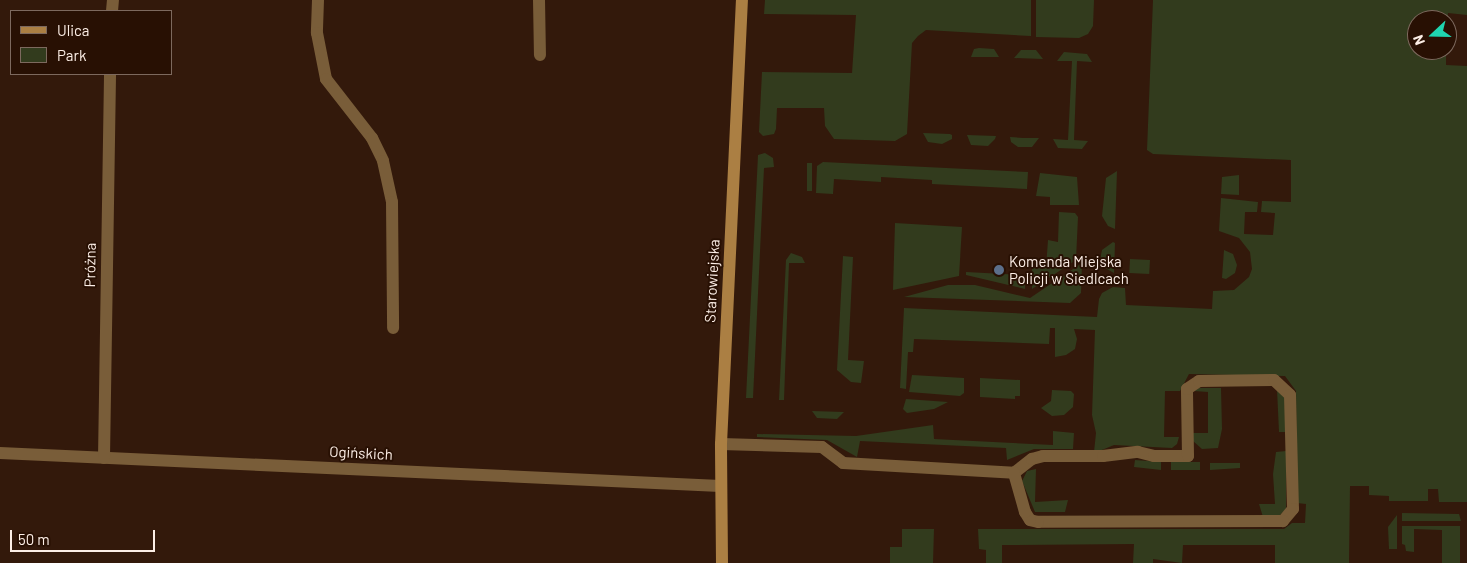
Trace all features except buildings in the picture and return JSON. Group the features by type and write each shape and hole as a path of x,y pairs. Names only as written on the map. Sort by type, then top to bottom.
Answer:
{"main road":[{"name":"Starowiejska","path":"722,563 721,444 742,0"}],"street":[{"path":"318,0 317,33 326,79 372,138 383,161 392,202 393,328"},
{"path":"539,0 540,55"},
{"name":"Próżna","path":"104,458 110,75"},
{"path":"721,444 822,447 843,463 1014,473 1032,459 1043,456 1103,456 1138,452 1154,456 1188,456 1187,389 1199,380 1274,380 1290,395 1293,509 1283,520 1038,522 1030,520 1026,512 1014,473"},
{"name":"Ogińskich","path":"0,453 720,486"}],"green space":[{"path":"765,0 1031,0 1031,36 926,30 918,36 912,43 907,134 895,141 834,139 825,126 824,108 777,108 774,134 763,136 759,132 762,72 852,73 856,15 764,14"},
{"path":"1036,0 1094,0 1093,26 1088,34 1079,38 1036,37"},
{"path":"1153,0 1467,0 1467,15 1457,14 1457,10 1407,10 1407,60 1446,60 1446,65 1467,66 1467,502 1439,502 1438,489 1428,489 1428,501 1389,501 1389,496 1369,495 1369,486 1350,486 1349,563 1275,563 1275,545 1183,545 1182,563 1153,559 1153,563 1133,563 1134,544 1002,545 1002,563 986,563 986,550 979,549 978,529 1284,529 1292,523 1305,523 1306,504 1297,503 1296,391 1285,376 1189,374 1180,391 1165,391 1164,437 1179,437 1177,444 1172,448 1114,445 1097,452 1094,452 1096,433 1092,415 1095,330 1074,329 1077,339 1075,349 1066,355 1055,357 1055,328 1050,328 1049,344 914,339 913,352 908,352 906,389 900,388 904,308 1097,317 1099,299 1102,293 1113,287 1125,288 1126,305 1212,309 1213,291 1234,290 1249,277 1252,269 1250,252 1239,238 1219,231 1221,198 1258,202 1257,212 1245,212 1244,234 1273,235 1275,213 1261,212 1262,201 1291,202 1291,160 1153,154 1147,150"},
{"path":"974,49 994,49 999,57 971,57"},
{"path":"1021,50 1036,50 1043,59 1014,58"},
{"path":"1064,52 1087,54 1092,62 1077,61 1074,140 1088,141 1082,149 1058,148 1053,139 1068,140 1072,61 1057,61"},
{"path":"923,133 950,134 952,139 942,144 928,142"},
{"path":"967,135 996,136 988,146 971,145"},
{"path":"1010,137 1039,138 1032,147 1018,147 1011,142"},
{"path":"765,153 773,158 774,167 764,168 753,398 746,398 758,155"},
{"path":"823,162 1028,172 1027,189 932,184 932,180 881,177 881,182 834,179 833,194 816,193 817,166"},
{"path":"807,163 812,163 812,191 807,191"},
{"path":"1117,171 1115,229 1108,226 1102,216 1106,178"},
{"path":"1040,173 1077,177 1079,205 1050,205 1050,197 1036,196"},
{"path":"1239,175 1239,195 1221,194 1222,177"},
{"path":"1059,212 1075,213 1078,217 1076,260 1032,289 1032,268 1046,268 1048,240 1058,242"},
{"path":"895,223 962,227 959,276 893,290"},
{"path":"1113,242 1115,243 1114,273 1105,268 1100,260 1102,250"},
{"path":"1224,250 1233,254 1237,265 1235,273 1226,279 1222,278"},
{"path":"791,253 802,257 805,263 789,263 784,400 779,400 786,260"},
{"path":"843,256 853,257 848,360 864,361 861,383 851,382 837,370"},
{"path":"1130,259 1150,260 1149,274 1129,273"},
{"path":"1082,263 1081,293 1070,303 904,297 948,285 975,285 1030,298"},
{"path":"966,272 1025,275 1025,289 966,275"},
{"path":"912,375 964,378 964,393 960,396 909,392"},
{"path":"980,378 1020,380 1020,396 1015,396 1015,399 980,397"},
{"path":"1199,388 1221,388 1222,429 1218,448 1202,449 1193,441 1193,433 1208,433 1208,392 1194,391"},
{"path":"1277,389 1285,396 1285,432 1279,432"},
{"path":"1052,390 1071,391 1074,394 1073,407 1064,415 1052,416 1041,408 1051,401"},
{"path":"906,399 948,402 934,409 907,413 903,409"},
{"path":"812,411 844,412 837,419 817,418"},
{"path":"933,425 934,439 1053,445 1053,431 1074,433 1073,449 1034,449 1007,460 1006,448 860,441 857,457 827,440 757,437 757,434 856,436"},
{"path":"1286,451 1286,509 1279,516 1263,517 1259,504 1275,504 1273,474 1276,452"},
{"path":"1135,460 1161,462 1161,470 1134,467"},
{"path":"1171,462 1200,462 1200,470 1171,470"},
{"path":"1210,463 1240,463 1240,468 1210,470"},
{"path":"1036,469 1035,502 1068,500 1065,512 1035,512 1022,481 1027,471"},
{"path":"1402,513 1459,514 1461,521 1402,521"},
{"path":"1397,515 1397,549 1389,549 1388,527"},
{"path":"1402,526 1460,526 1460,563 1442,563 1442,530 1414,529 1414,552 1406,551 1405,545 1402,544"},
{"path":"902,529 934,529 933,563 890,563 890,547 902,547"}],"place":[{"name":"Komenda Miejska Policji w Siedlcach","path":"999,270"}]}
